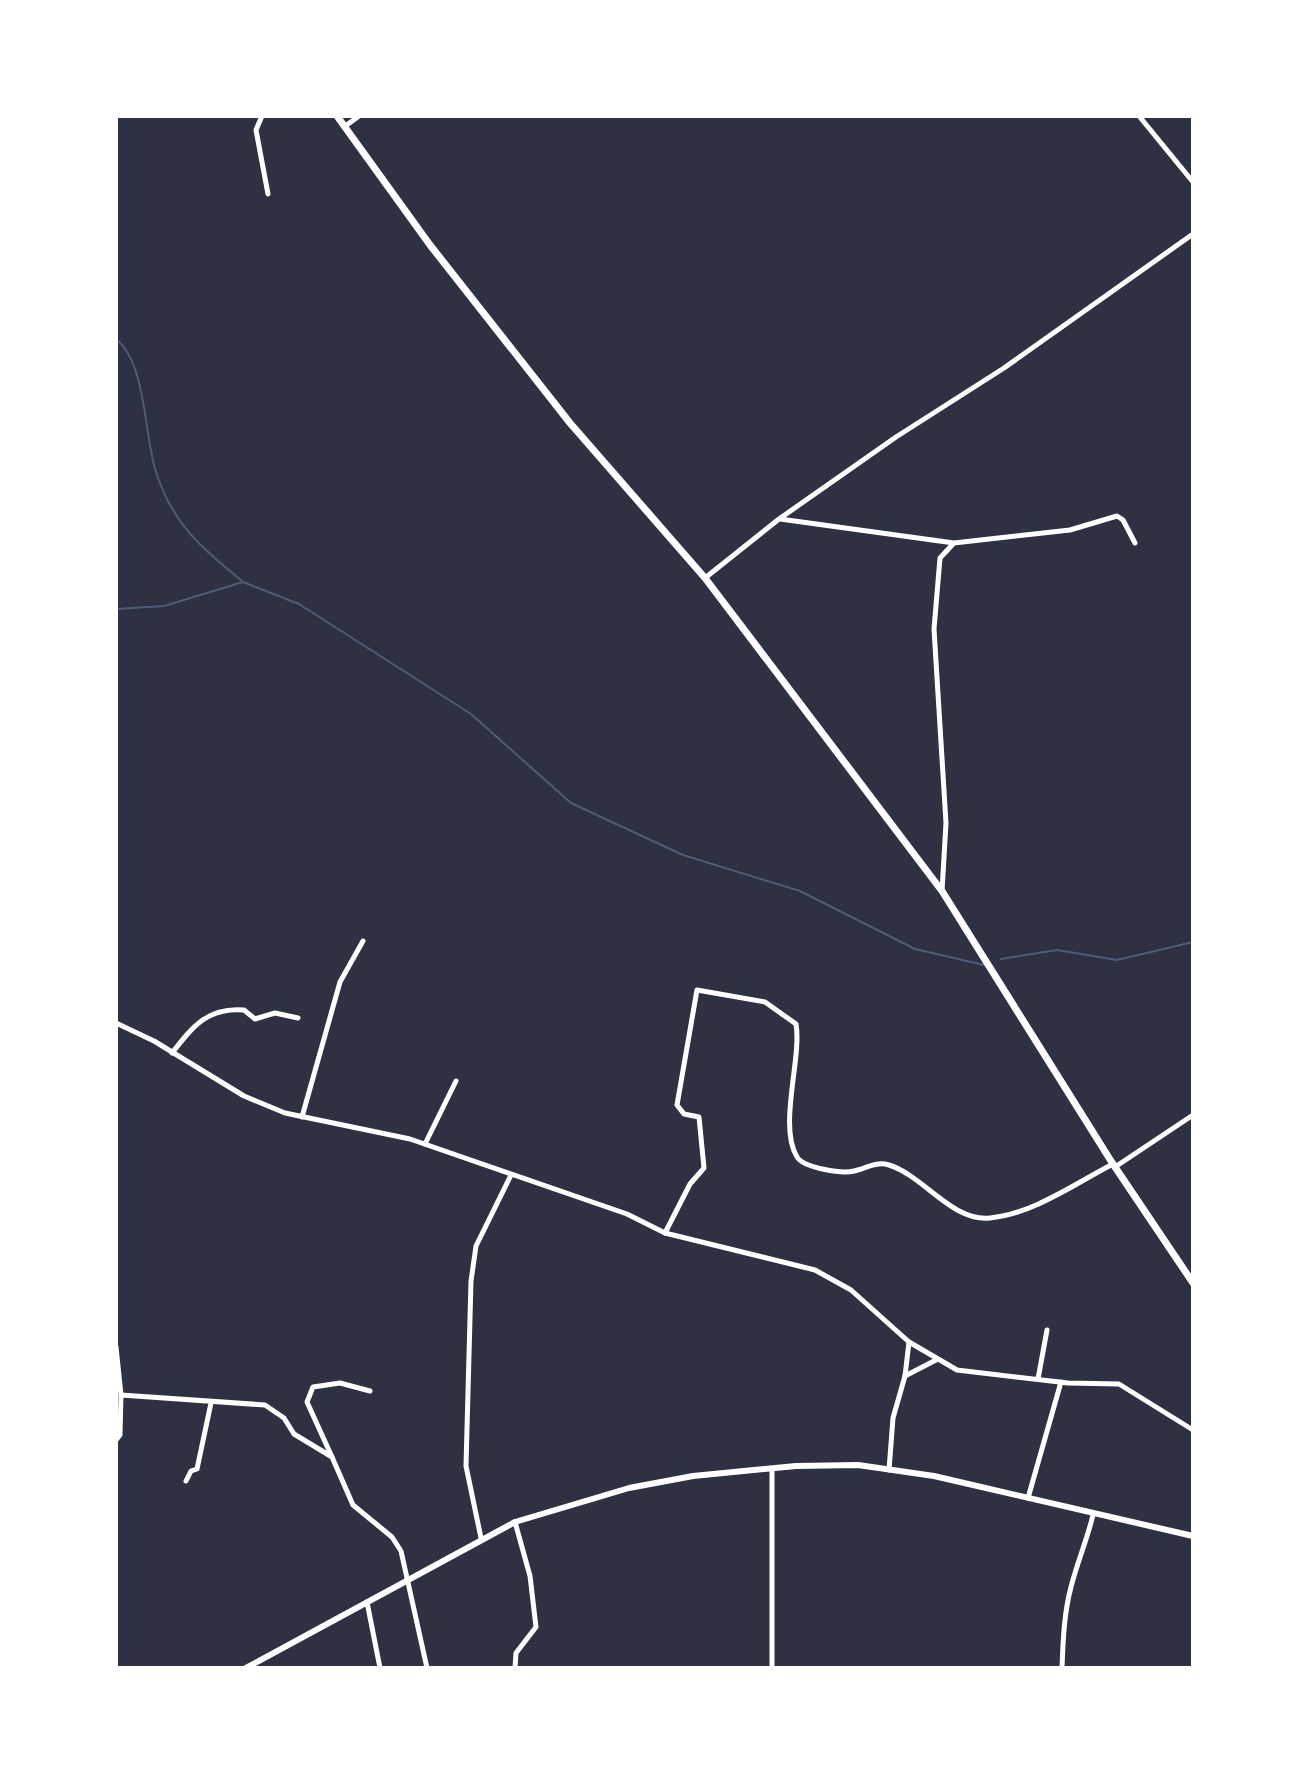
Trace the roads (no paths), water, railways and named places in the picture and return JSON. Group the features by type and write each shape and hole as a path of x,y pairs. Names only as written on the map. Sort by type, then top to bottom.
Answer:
{"main road":[{"path":"337,116 430,245 552,400 705,578 942,891 1114,1165 1193,1283"}],"street":[{"path":"262,116 256,130 268,194"},
{"path":"344,127 359,116"},
{"path":"1139,116 1193,182"},
{"path":"705,578 779,519 896,437 1004,368 1193,234"},
{"path":"779,519 954,543 1070,530 1117,516 1123,520 1135,543"},
{"path":"942,891 946,823 934,629 940,558 954,543"},
{"path":"302,1117 340,982 363,941"},
{"path":"665,1233 705,1162 699,1117 684,1114 677,1105 697,990 765,1002 796,1024 791,1124 795,1152 810,1167 849,1171 873,1164 892,1166 927,1185 953,1207 986,1219 1011,1214 1114,1165 1193,1115"},
{"path":"172,1053 190,1031 215,1011 244,1010 255,1019 275,1013 298,1018"},
{"path":"116,1024 244,1096 302,1117 425,1144 627,1214 665,1233 815,1270 851,1290 909,1342 957,1370 1061,1382 1123,1385 1193,1430"},
{"path":"425,1144 456,1081"},
{"path":"481,1538 466,1466 471,1281 476,1246 511,1175"},
{"path":"1038,1379 1047,1330"},
{"path":"889,1470 893,1418 905,1376 909,1342"},
{"path":"116,1347 121,1395 120,1435 116,1440"},
{"path":"905,1376 936,1360"},
{"path":"1028,1499 1061,1382"},
{"path":"370,1391 340,1383 313,1387 307,1402 353,1505 392,1537 401,1551 427,1668"},
{"path":"121,1395 265,1405 284,1418 294,1434 332,1457"},
{"path":"186,1481 191,1471 197,1469 211,1403"},
{"path":"246,1668 515,1522 653,1482 826,1464 889,1470 934,1476 1193,1536"},
{"path":"772,1469 772,1668"},
{"path":"1062,1668 1071,1585 1083,1557 1093,1515"},
{"path":"515,1522 536,1618 535,1632 516,1653 515,1668"},
{"path":"367,1602 380,1668"}],"waterway":[{"path":"116,339 134,365 152,457 171,507 201,546 242,581"},
{"path":"116,609 164,606 243,582 299,604 471,714 571,803 683,855 800,891 915,949 984,965"},
{"path":"1001,959 1057,950 1117,960 1193,942"}]}
